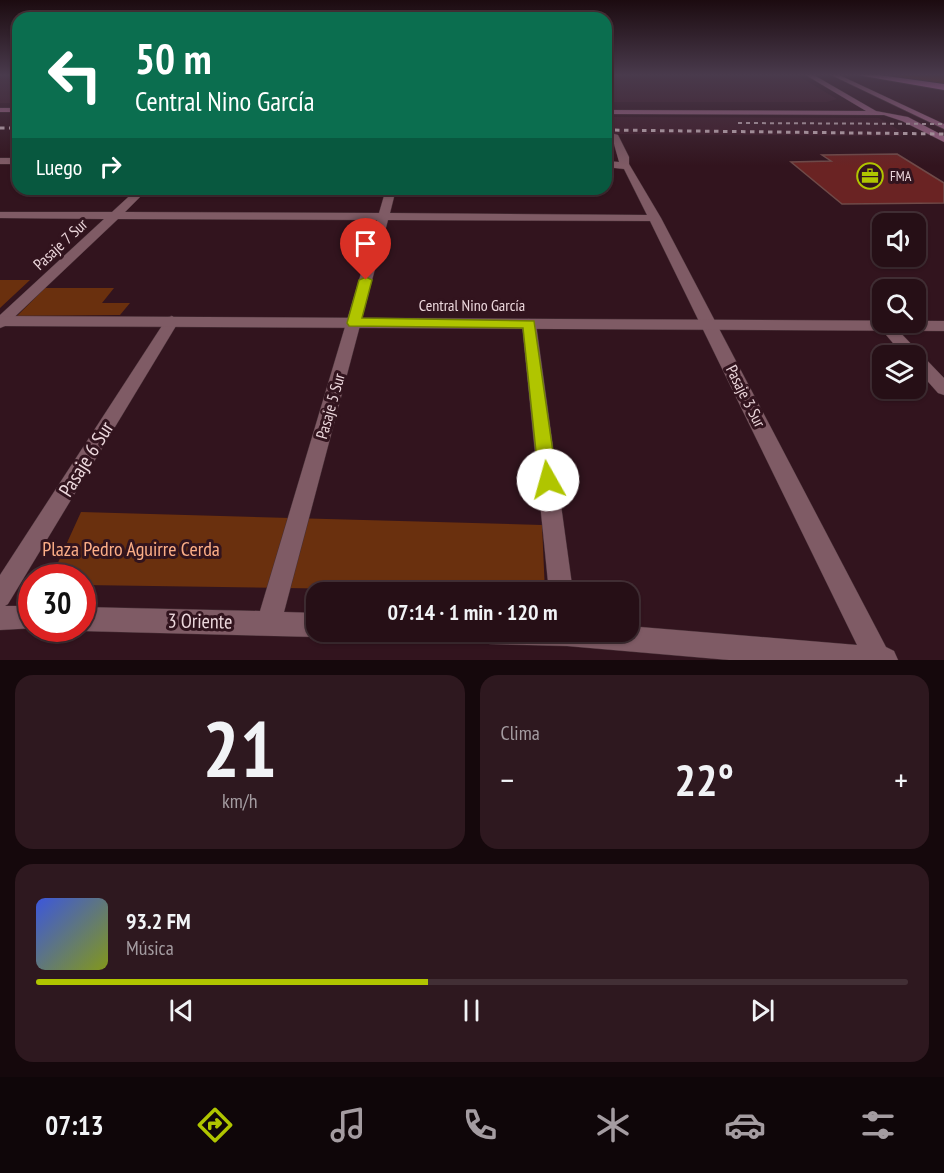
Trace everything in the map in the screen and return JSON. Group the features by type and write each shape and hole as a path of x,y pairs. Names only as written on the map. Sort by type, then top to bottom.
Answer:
{"main road":[{"path":"863,105 944,149"},
{"path":"874,105 877,107 876,112"},
{"path":"897,105 944,127"},
{"path":"612,112 876,112 901,117 944,139"}],"street":[{"name":"Pasaje 3 Sur","path":"614,135 624,157 624,165 655,218 881,660"},
{"path":"612,164 624,165"},
{"name":"Pasaje 7 Sur","path":"1,321 137,195"},
{"name":"Pasaje 5 Sur","path":"269,622 389,195"},
{"path":"0,215 655,218"},
{"name":"Central Nino García","path":"1,321 872,326"},
{"name":"Pasaje 6 Sur","path":"0,596 172,321"},
{"path":"529,324 560,582"},
{"name":"Central Nino García","path":"926,326 944,326"},
{"path":"893,333 904,345"},
{"path":"926,369 944,389"},
{"path":"0,618 18,618"},
{"name":"3 Oriente","path":"96,619 306,624"},
{"path":"639,639 881,660"}],"shaded area":[{"path":"612,117 879,118 904,133 900,136 612,134"}],"green space":[{"path":"0,280 30,280 0,308"},
{"path":"45,288 114,288 102,303 130,303 120,315 17,316"},
{"name":"Plaza Pedro Aguirre Cerda","path":"81,512 542,525 545,582 306,582 306,588 96,585 96,564 57,564"}],"building":[{"name":"FMA","path":"897,154 944,183 944,203 842,204 791,162 831,161 822,155"}],"railway":[{"path":"738,123 944,124"},
{"path":"0,128 12,128"},
{"path":"612,130 944,134"}],"place":[{"name":"FMA","path":"870,176"}],"route":[{"path":"366,280 354,323 529,324 548,480"}]}
